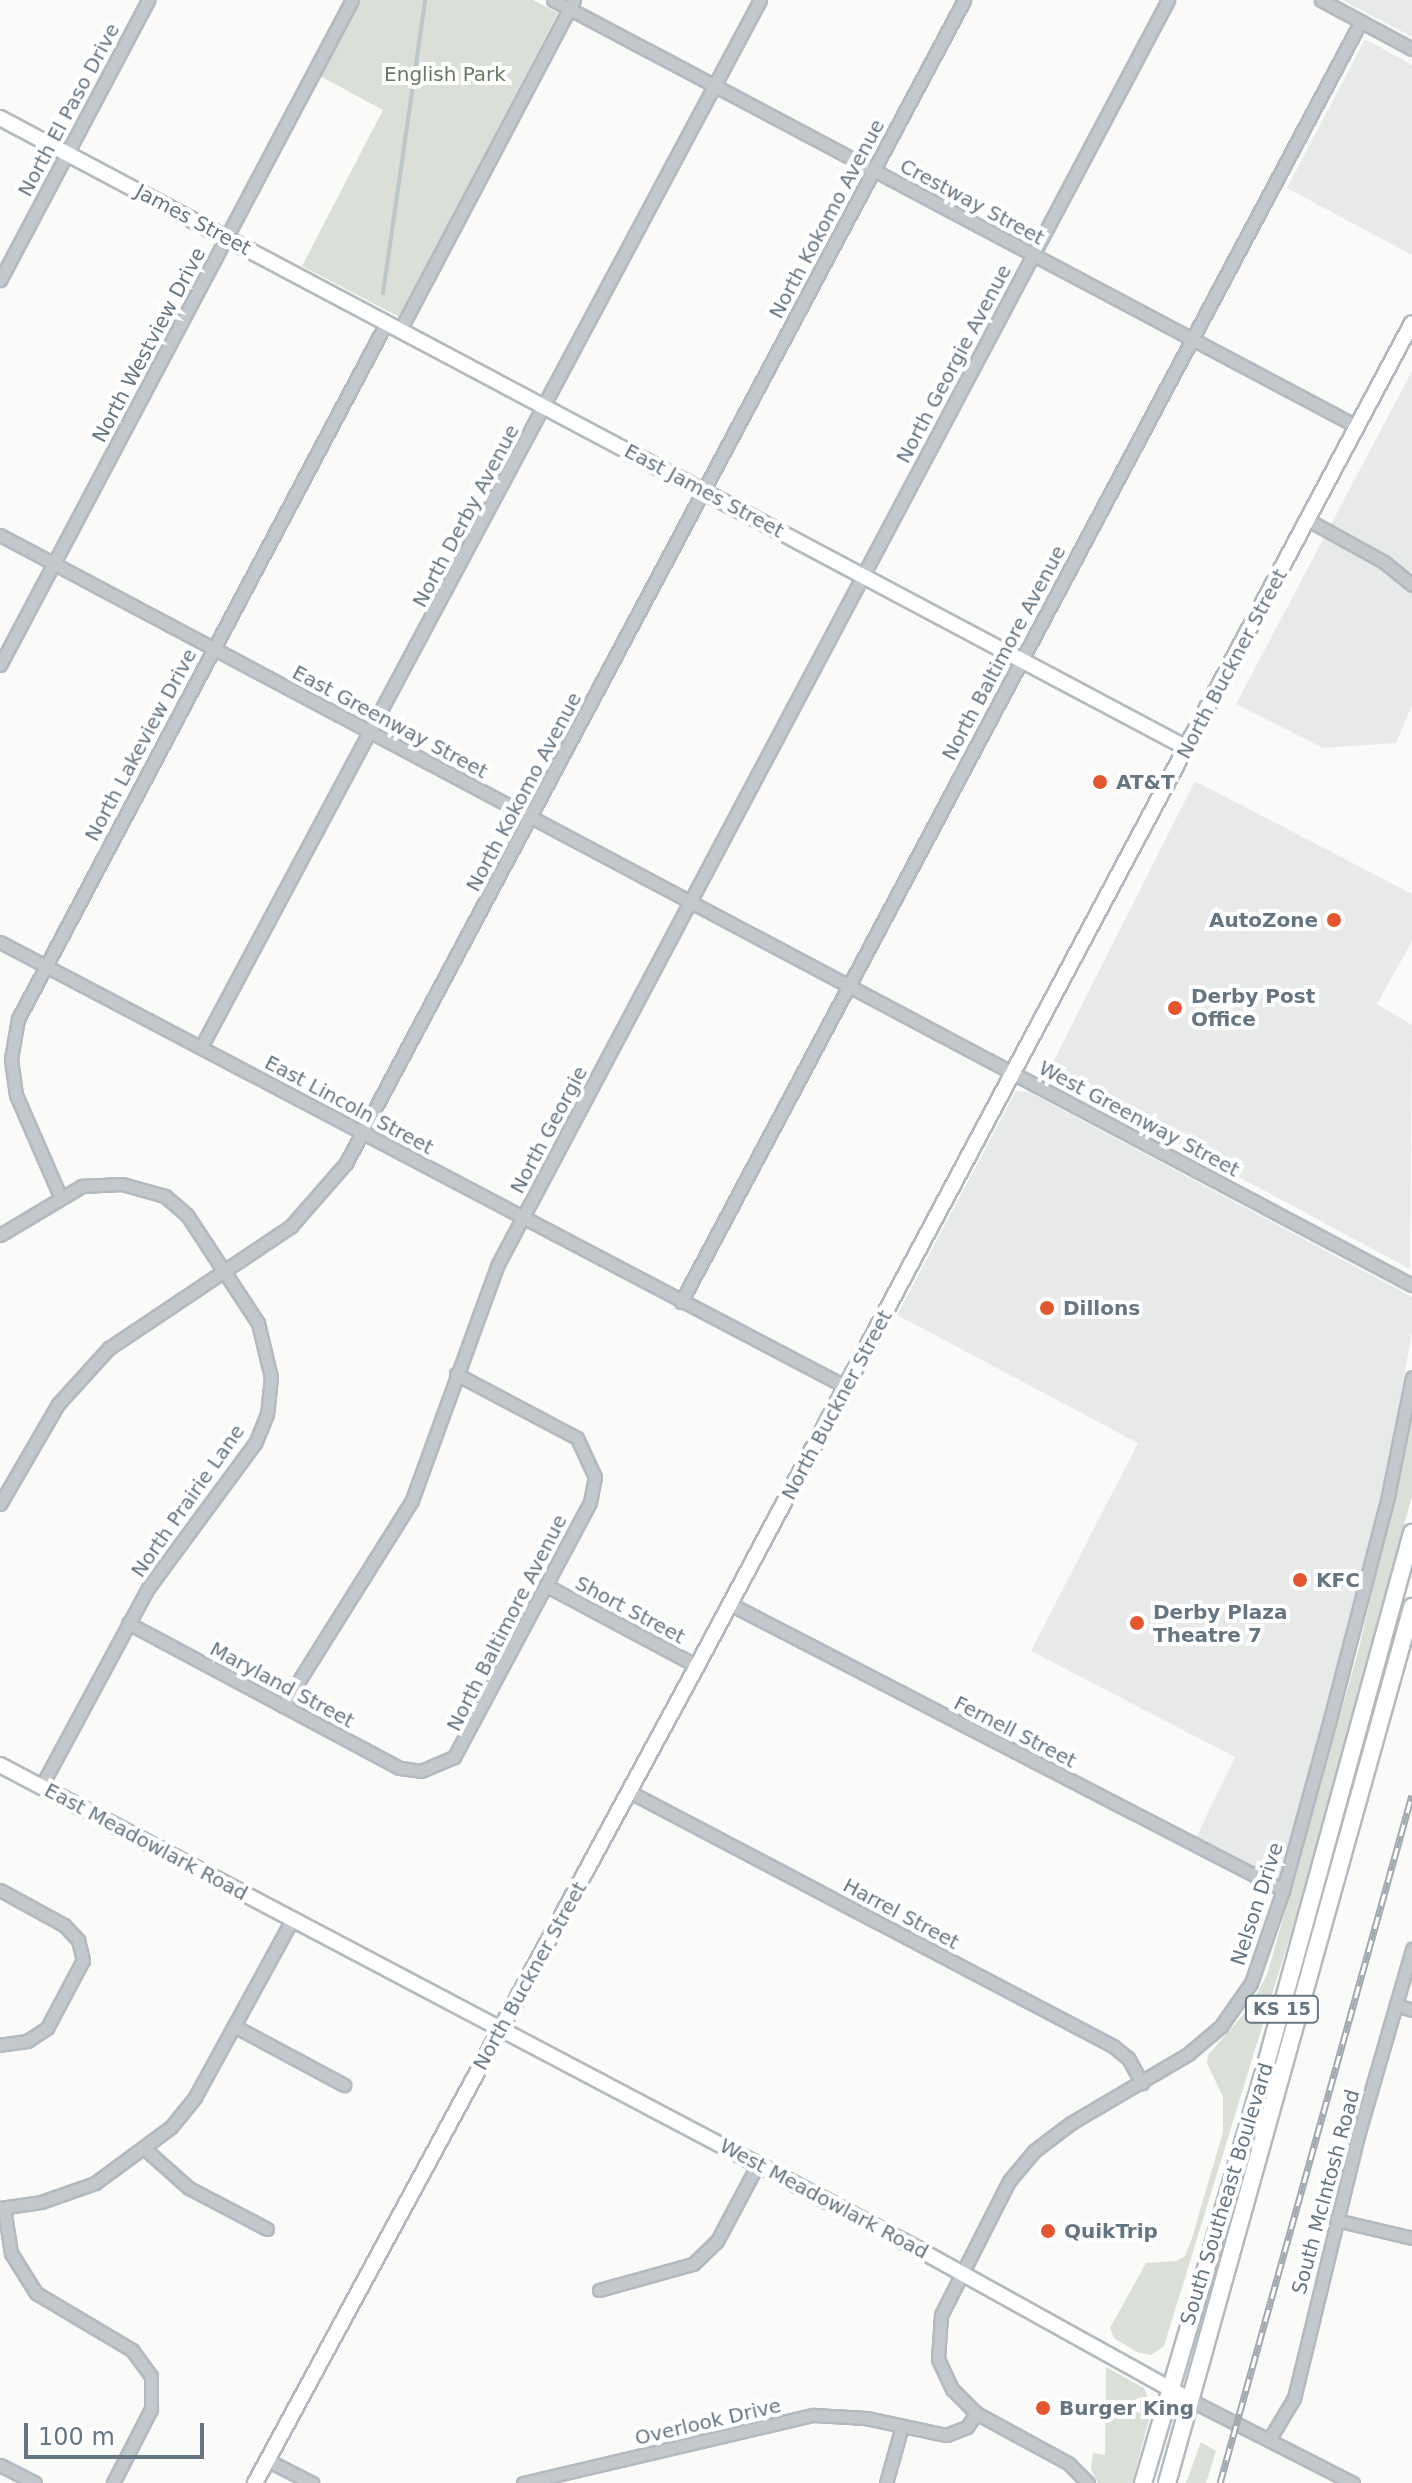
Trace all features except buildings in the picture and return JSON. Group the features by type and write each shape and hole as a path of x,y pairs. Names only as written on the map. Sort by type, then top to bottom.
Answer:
{"main road":[{"name":"James Street","path":"0,118 386,323"},
{"name":"East James Street","path":"386,323 1187,748"},
{"name":"North Buckner Street","path":"255,2483 630,1792 1412,323"},
{"name":"South Southeast Boulevard","path":"1143,2483 1288,1988 1412,1533"},
{"name":"South Southeast Boulevard","path":"1167,2483 1412,1607"},
{"name":"East Meadowlark Road","path":"0,1765 293,1918"},
{"name":"West Meadowlark Road","path":"293,1918 961,2273 1190,2400"}],"street":[{"name":"North El Paso Drive","path":"0,280 148,0"},
{"name":"North Westview Drive","path":"0,665 352,0"},
{"name":"Crestway Street","path":"553,0 572,4 714,85 1358,427"},
{"name":"North Derby Avenue","path":"201,1047 372,732 760,0"},
{"name":"North Kokomo Avenue","path":"0,1504 58,1404 99,1358 305,1214 332,1183 531,817 964,0"},
{"name":"North Georgie Avenue","path":"862,575 1168,0"},
{"path":"1321,0 1412,49"},
{"path":"400,330 572,4"},
{"name":"North Baltimore Avenue","path":"681,1302 1190,338 1361,21"},
{"name":"North Lakeview Drive","path":"60,1196 12,1079 18,1019 386,323"},
{"path":"1308,520 1384,562 1412,585"},
{"name":"East Greenway Street","path":"0,535 848,986"},
{"name":"North Georgie","path":"283,1706 412,1500 483,1297 862,575"},
{"name":"East Lincoln Street","path":"0,942 846,1387"},
{"name":"West Greenway Street","path":"848,986 1412,1285"},
{"name":"North Prairie Lane","path":"0,1235 60,1196 105,1184 151,1190 187,1215 224,1271 266,1342 271,1377 267,1414 247,1455 171,1553 128,1623 41,1787"},
{"name":"North Baltimore Avenue","path":"421,1771 448,1762 464,1745 590,1502 594,1468 577,1438 456,1374"},
{"name":"Nelson Drive","path":"1088,2483 1068,2463 976,2413 952,2389 938,2359 941,2315 1009,2181 1034,2151 1071,2123 1142,2083 1221,2026 1251,1983 1283,1890 1388,1496 1412,1377"},
{"name":"Short Street","path":"547,1586 697,1666"},
{"name":"Fernell Street","path":"730,1604 1283,1890"},
{"name":"Maryland Street","path":"128,1623 400,1768 421,1771"},
{"name":"Harrel Street","path":"630,1792 1113,2046 1128,2058 1142,2083"},
{"path":"0,1890 64,1925 78,1940 83,1960 47,2028 27,2041 0,2045"},
{"path":"113,2483 151,2409 151,2376 132,2350 36,2293 11,2253 2,2208 68,2194 146,2150 195,2097 293,1918"},
{"name":"South McIntosh Road","path":"1269,2440 1294,2398 1336,2220 1412,1949"},
{"path":"1396,2005 1412,2010"},
{"path":"234,2026 344,2085"},
{"path":"146,2150 189,2188 267,2229"},
{"path":"599,2290 693,2264 717,2241 758,2164"},
{"path":"1336,2220 1412,2238"},
{"name":"West Meadowlark Road","path":"1190,2400 1353,2483"},
{"name":"Overlook Drive","path":"523,2483 814,2415 955,2433 976,2413"},
{"path":"886,2483 902,2426"},
{"path":"267,2460 312,2483"},
{"path":"0,2465 35,2483"}],"shaded area":[{"path":"1342,0 1412,0 1412,37"},
{"path":"1365,39 1412,65 1412,255 1287,188"},
{"path":"1412,371 1412,705 1396,743 1323,748 1236,704"},
{"path":"1195,781 1412,894 1412,941 1377,1004 1412,1025 1410,1269 1047,1074"},
{"path":"1016,1091 1029,1092 1412,1297 1412,1332 1371,1562 1283,1890 1193,1844 1235,1757 1031,1651 1138,1443 897,1315"}],"green space":[{"name":"English Park","path":"361,0 533,0 558,13 399,317 302,266 383,110 320,76"},
{"path":"1412,1419 1412,1496 1297,1913 1164,2346 1151,2355 1137,2352 1114,2338 1110,2328 1146,2263 1176,2261 1185,2256 1192,2238 1223,2132 1223,2097 1207,2063 1208,2055 1250,2007 1267,1975 1359,1648"},
{"path":"1106,2367 1144,2388 1152,2408 1132,2483 1098,2483 1091,2469 1093,2453 1105,2455"},
{"path":"1201,2442 1216,2451 1206,2483 1186,2483"}],"waterway":[{"path":"383,293 425,0"}],"railway":[{"path":"1220,2483 1412,1795"}],"place":[{"name":"AT&T","path":"1100,782"},
{"name":"AutoZone","path":"1334,920"},
{"name":"Derby Post Office","path":"1175,1008"},
{"name":"Dillons","path":"1047,1308"},
{"name":"KFC","path":"1300,1580"},
{"name":"Derby Plaza Theatre 7","path":"1137,1623"},
{"name":"QuikTrip","path":"1048,2231"},
{"name":"Burger King","path":"1043,2408"}]}
